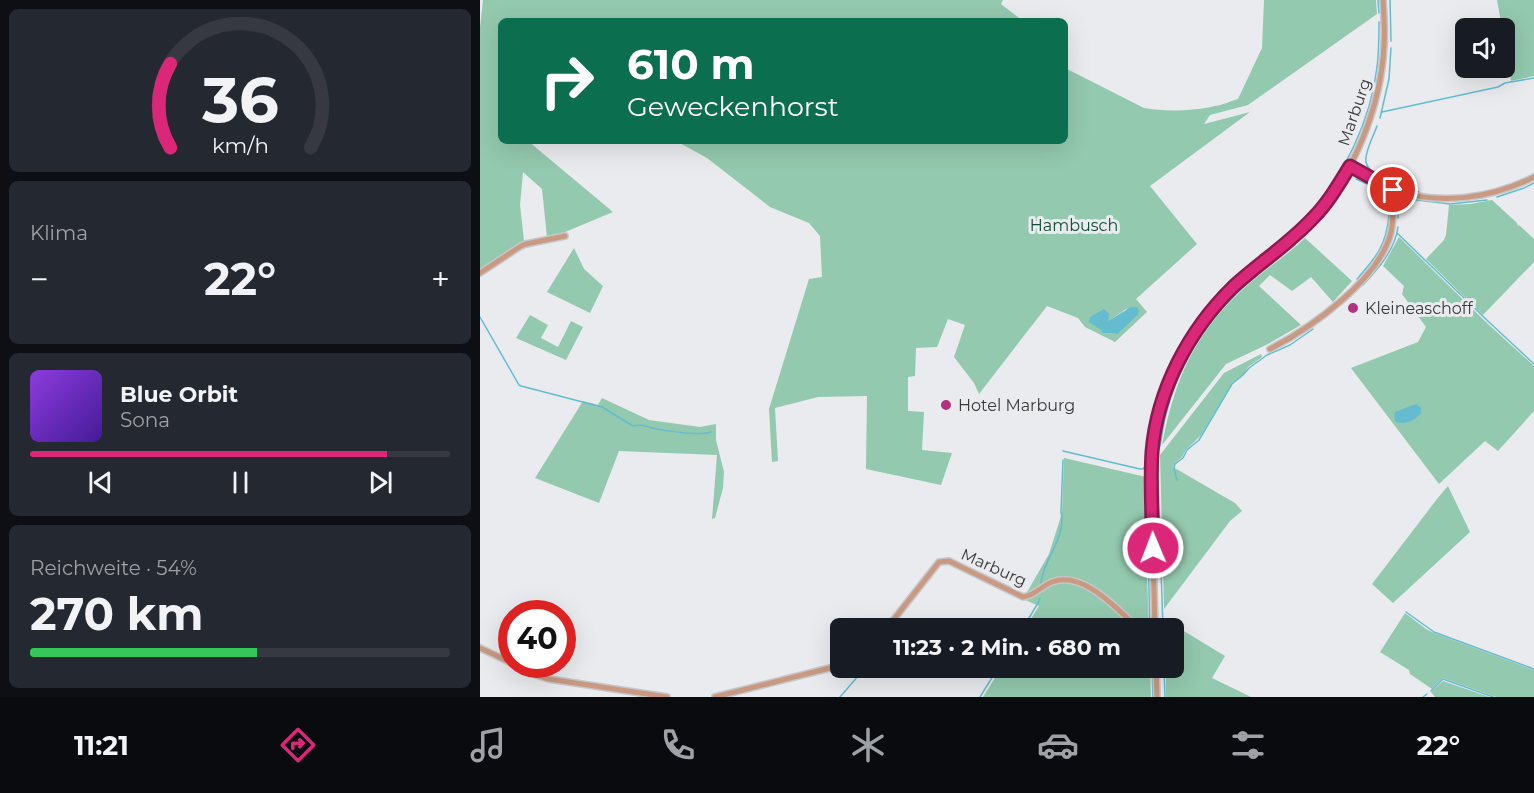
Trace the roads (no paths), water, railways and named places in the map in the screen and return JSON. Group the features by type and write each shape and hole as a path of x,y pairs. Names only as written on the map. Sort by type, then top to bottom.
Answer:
{"street":[{"name":"Marburg","path":"1155,618 1152,452 1157,419 1167,387 1178,361 1209,313 1235,286 1314,218 1350,166 1378,91 1384,45 1383,0"},
{"path":"1350,166 1393,190 1428,197 1476,196 1501,191 1534,177"},
{"path":"1270,349 1314,323 1348,296 1376,263 1391,233 1394,218 1393,190"},
{"path":"480,273 526,243 565,236"},
{"name":"Marburg","path":"895,618 939,562 944,561 949,561 1023,597 1030,597 1051,582 1064,580 1078,582 1092,589 1128,618"},
{"path":"480,648 498,657"},
{"path":"715,697 830,668"},
{"path":"546,678 667,697"},
{"path":"1156,678 1157,697"}],"water":[{"path":"1131,307 1137,307 1139,311 1137,316 1118,334 1102,333 1089,322 1090,317 1104,309 1109,314 1108,321"},
{"path":"1416,404 1421,408 1418,416 1406,423 1396,422 1395,412"}],"waterway":[{"path":"1378,0 1379,13"},
{"path":"1390,0 1391,41"},
{"path":"1063,451 1140,469 1146,465 1156,403 1171,363 1192,326 1234,280 1303,223 1345,165 1362,127 1374,87 1379,22"},
{"path":"1380,118 1389,79 1391,48"},
{"path":"1382,112 1534,78"},
{"path":"1377,126 1366,154 1369,168 1389,182 1419,192"},
{"path":"1356,179 1387,193 1390,208"},
{"path":"1497,197 1534,183"},
{"path":"1398,218 1400,198 1450,204 1487,200"},
{"path":"1357,279 1383,243 1389,215"},
{"path":"1363,285 1390,251 1398,227"},
{"path":"1397,233 1534,364"},
{"path":"1160,446 1166,414 1177,380 1203,333 1238,292 1295,245"},
{"path":"480,317 521,386 602,407 633,426 690,433 711,432"},
{"path":"1177,480 1175,464 1199,440 1232,384 1267,355 1290,345 1313,329"},
{"path":"1158,456 1163,618"},
{"path":"1041,585 1045,567 1061,531 1063,460"},
{"path":"1146,478 1150,618"},
{"path":"1029,618 1040,598"},
{"path":"1406,612 1434,632 1534,669"},
{"path":"840,697 856,678"},
{"path":"980,697 992,678"},
{"path":"1152,678 1153,697"},
{"path":"1164,678 1165,697"},
{"path":"1431,691 1443,679 1493,697"},
{"path":"1423,697 1427,694"}],"place":[{"name":"Kleineaschoff","path":"1353,308"},
{"name":"Hotel Marburg","path":"946,405"}],"park label":[{"name":"Hambusch","path":"1074,225"}]}
